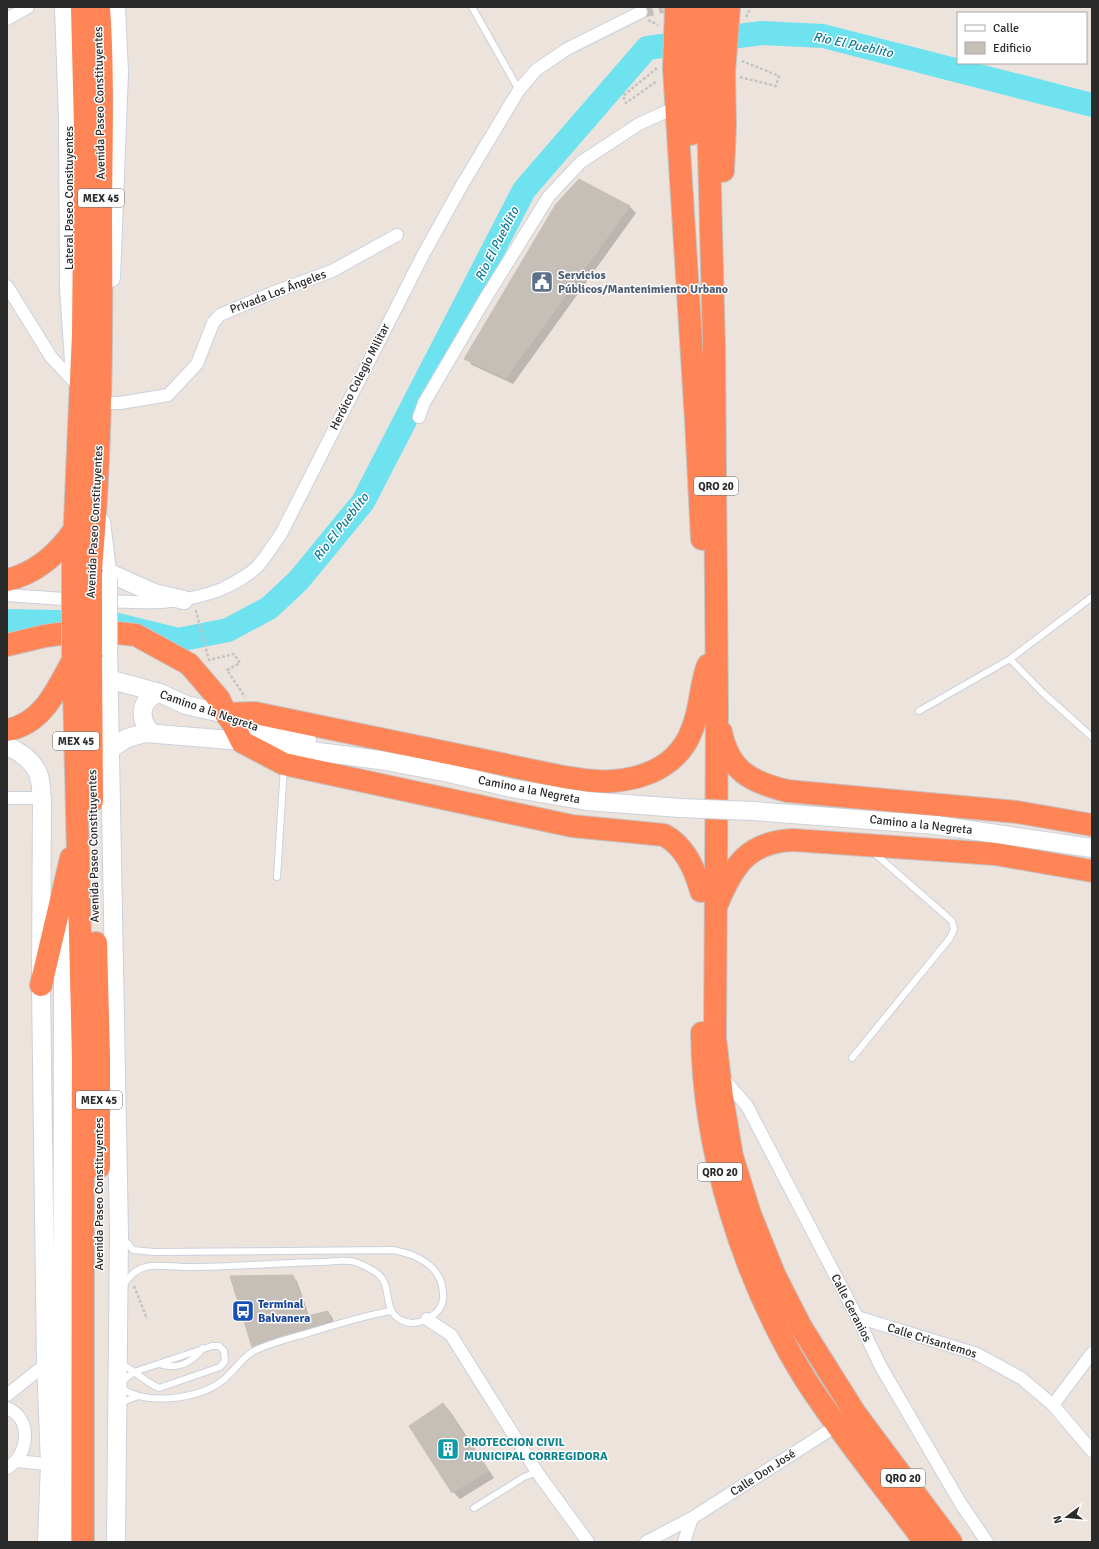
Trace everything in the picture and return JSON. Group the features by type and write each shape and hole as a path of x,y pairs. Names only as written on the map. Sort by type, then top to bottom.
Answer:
{"highway":[{"name":"Avenida Paseo Constituyentes","path":"82,7 85,129 82,334 74,529 95,572"},
{"name":"Avenida Paseo Constituyentes","path":"83,1542 84,1058 78,824 86,654 95,572 101,395 101,132 99,7"},
{"name":"QRO 20","path":"709,7 708,114 714,344 718,711 715,1038 719,1073 732,1156 750,1214 775,1276 846,1419 925,1542"},
{"name":"QRO 20","path":"677,14 691,114 696,421 708,665 701,891 702,1066 711,1131 723,1184 739,1238 782,1339 807,1382 846,1419 951,1542"},
{"path":"677,14 666,67 676,107 696,421"},
{"path":"714,344 725,125 724,73 736,14"},
{"path":"7,580 37,568 60,548 74,529"},
{"path":"7,645 44,636 88,630 136,635 182,659 200,676 220,699 226,714 232,722 242,742 284,764 572,826 664,835 673,839 688,858 694,869 701,891"},
{"name":"Avenida Paseo Constituyentes","path":"86,654 99,1056 99,1542"},
{"path":"7,730 25,725 43,709 86,654"},
{"path":"226,714 255,713 564,777 612,781 639,776 653,771 671,760 682,750 697,715 702,680 708,665"},
{"path":"718,711 726,747 734,764 751,780 765,786 787,791 1017,812 1092,825"},
{"path":"41,985 78,824"},
{"path":"715,908 728,879 739,863 765,845 774,841 793,840 995,854 1092,871"}],"street":[{"path":"7,19 28,7"},
{"name":"Lateral Paseo Consituyentes","path":"64,7 68,118 69,288 74,360 80,387"},
{"path":"101,395 106,371 110,315 119,73 116,7"},
{"name":"Heróico Colegio Militar","path":"7,595 151,603 184,600 202,597 236,583 257,566 281,534 423,255 519,90 536,70 567,48 638,13"},
{"path":"419,418 424,403 549,196 581,162 639,124 676,107"},
{"name":"Privada Los Ángeles","path":"101,395 120,403 168,395 197,364 213,323 220,316 272,293 332,271 397,235"},
{"path":"7,286 51,357 80,387"},
{"path":"116,1542 119,1234 108,750 108,679 86,654 95,572 154,593 184,600"},
{"path":"186,705 198,692 201,684 200,676"},
{"name":"Camino a la Negreta","path":"108,679 160,693 186,705 226,714 242,723 262,729 380,760"},
{"path":"152,733 144,724 142,711 149,698 160,693"},
{"name":"Camino a la Negreta","path":"108,750 134,735 152,733 255,742 288,748 380,760 449,773 511,788 587,801 680,808 753,811 936,825 1091,849"},
{"path":"7,746 22,755 35,767 39,776 42,798 41,985 46,1363 62,1542"},
{"path":"7,798 42,798"},
{"path":"47,1542 56,1465 62,1355 63,942 67,875"},
{"name":"Calle Geranios","path":"719,1073 747,1106 881,1367 961,1504 988,1542"},
{"name":"Calle Crisantemos","path":"856,1317 977,1354 1021,1378 1053,1405 1092,1451"},
{"path":"428,1319 451,1335 537,1472 588,1542"},
{"path":"1053,1405 1092,1353"},
{"path":"7,1395 46,1363 62,1355"},
{"path":"7,1408 14,1411 24,1426 26,1444 17,1461 7,1468"},
{"name":"Calle Don José","path":"646,1542 692,1518 846,1419"},
{"path":"17,1461 56,1465"},
{"path":"684,1542 692,1518"}],"lane":[{"path":"472,7 519,90"},
{"path":"919,711 1010,659 1092,597"},
{"path":"1010,659 1042,692 1092,737"},
{"path":"277,877 284,764"},
{"path":"852,1058 950,938 954,929 952,921 865,846"},
{"path":"118,1302 122,1288 130,1274 148,1266 211,1267 284,1263 354,1262 380,1275 388,1293 390,1311 398,1318 412,1323 428,1319 443,1303 443,1287 441,1279 426,1262 402,1252 360,1249 154,1252 133,1250 119,1234"},
{"path":"118,1362 134,1372 144,1377 150,1384 159,1388 220,1367 225,1361 224,1351 219,1346 204,1348 194,1359 170,1368 159,1364 134,1372 117,1386 129,1394 138,1396 166,1398 196,1394 208,1390 223,1380 240,1361 258,1349 330,1327 390,1311"},
{"path":"117,1410 125,1401 138,1396"},
{"path":"474,1508 524,1477 537,1472"}],"path":[{"path":"736,14 750,13 751,7"},
{"path":"638,13 656,19 677,14"},
{"path":"638,13 677,14"},
{"path":"724,73 776,86 779,76 742,61"},
{"path":"666,67 626,103 623,96 666,67"},
{"path":"201,610 196,611 209,660 234,654 240,663 227,670 255,713"}],"building":[{"name":"Servicios Públicos/Mantenimiento Urbano","path":"579,179 630,206 506,378 464,359 556,204"},
{"path":"293,1275 307,1316 328,1311 331,1321 275,1338 252,1347 230,1276"},
{"name":"PROTECCION CIVIL MUNICIPAL CORREGIDORA","path":"443,1403 488,1471 452,1493 409,1426"}],"waterway":[{"name":"Rio El Pueblito","path":"7,621 109,623 178,640 228,630 269,608 298,581 363,502 524,190 647,48 762,33 823,36 1092,105"}],"tunnel":[{"path":"641,12 663,7"}],"place":[{"name":"Servicios Públicos/Mantenimiento Urbano","path":"542,282"},
{"name":"Terminal Balvanera","path":"243,1311"},
{"name":"PROTECCION CIVIL MUNICIPAL CORREGIDORA","path":"448,1449"}]}
